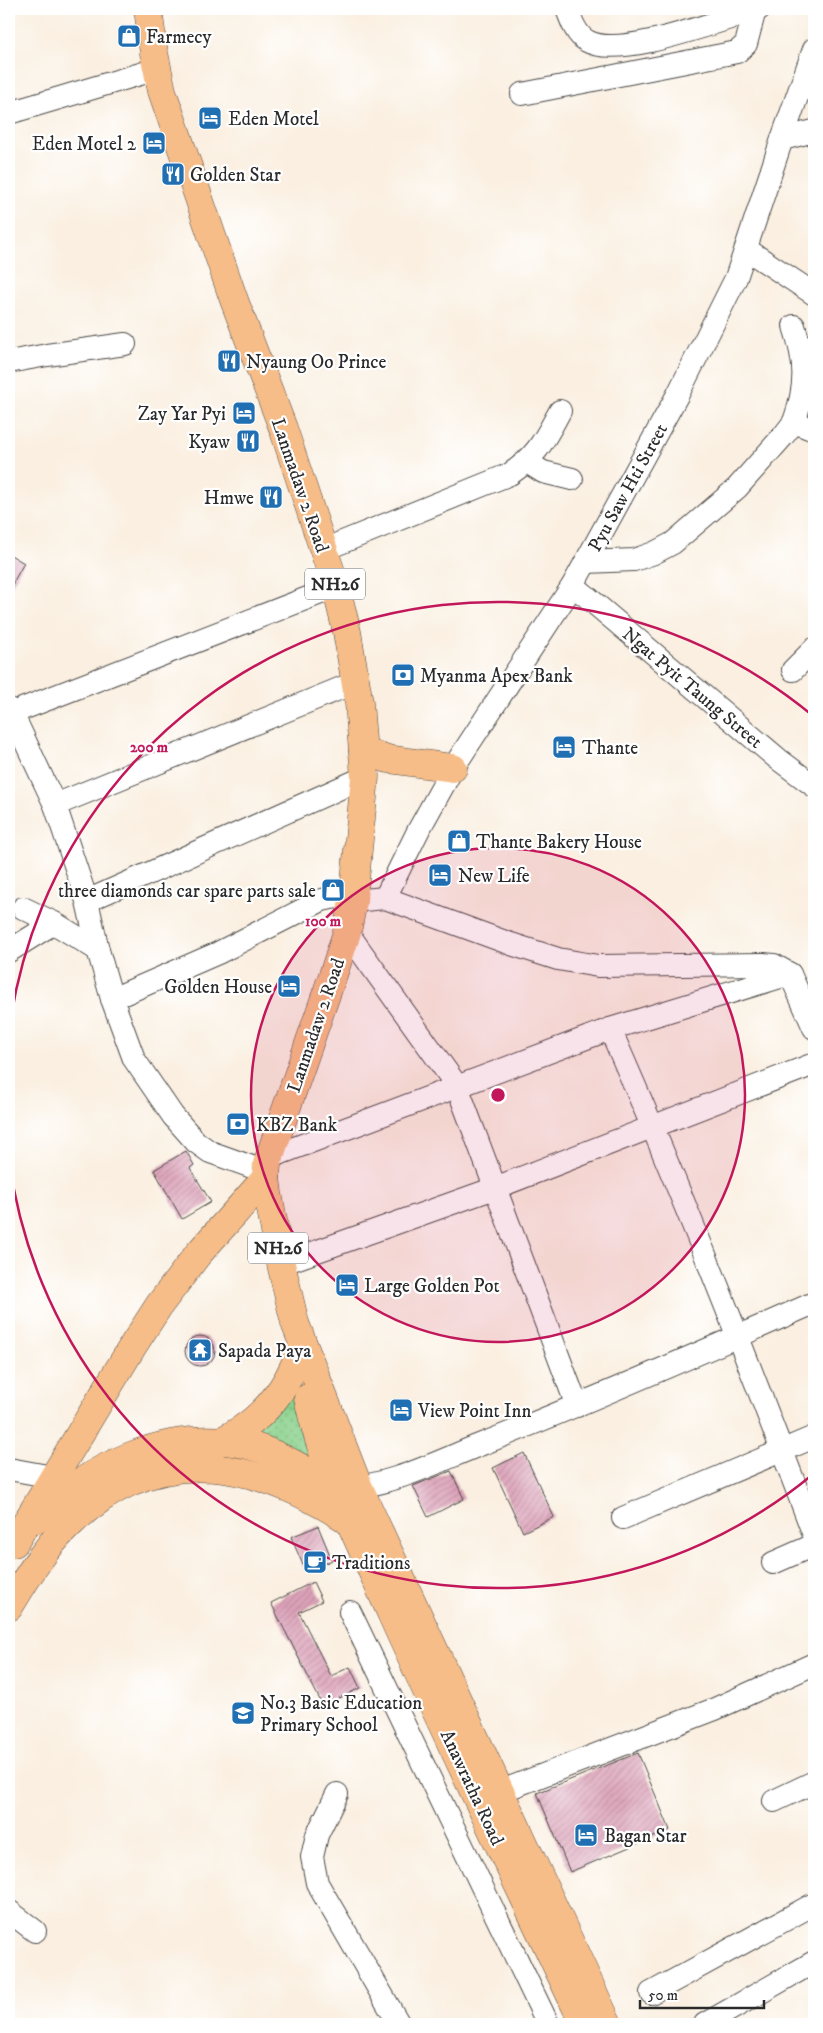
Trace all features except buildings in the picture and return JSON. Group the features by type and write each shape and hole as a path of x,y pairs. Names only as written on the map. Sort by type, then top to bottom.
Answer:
{"main road":[{"name":"Lanmadaw 2 Road","path":"148,9 157,69 165,98 213,241 283,428 336,586 356,682 364,764 353,901 332,978 267,1169"},
{"path":"364,764 388,760 453,768"},
{"path":"11,1548 160,1304 267,1169"},
{"name":"NH26","path":"267,1169 280,1264 295,1322"},
{"name":"Anawratha Road","path":"295,1322 299,1354 312,1416 361,1518 411,1658 586,2010 608,2024"},
{"name":"Anawratha Road","path":"295,1322 347,1488"},
{"path":"150,1474 223,1440 255,1420 271,1404 286,1383 299,1354"},
{"path":"11,1548 42,1514 96,1472 146,1450 168,1445 223,1440 245,1444 272,1454 347,1488"},
{"name":"Anawratha Road","path":"9,1607 33,1568 66,1527 93,1504 121,1486 150,1474 173,1468 200,1466 227,1469 279,1484 315,1501 361,1518 384,1544 499,1792 586,2010"}],"street":[{"path":"567,9 575,28 585,40 595,45 618,46 650,42 757,9"},
{"path":"522,94 737,52 746,44 757,9"},
{"name":"Pyu Saw Hti Street","path":"385,898 418,831 453,768 573,585 678,394 736,278 814,50"},
{"path":"9,113 157,69"},
{"path":"782,139 814,130"},
{"path":"746,249 814,294"},
{"path":"586,562 634,560 654,553 673,543 737,488 784,435 804,426 802,399 804,380 801,346 794,326"},
{"path":"9,362 47,354 125,344"},
{"path":"323,550 510,474 527,462 540,447 560,412"},
{"path":"527,462 543,472 572,479"},
{"name":"Ngat Pyit Taung Street","path":"573,585 778,759 814,786"},
{"path":"336,586 11,711 55,805 87,901 112,999 134,1059 173,1116 196,1142 210,1152 267,1169 457,1086 610,1029 790,974"},
{"path":"794,670 814,649"},
{"path":"55,805 356,682"},
{"path":"87,901 364,764"},
{"path":"112,999 218,952 322,900 336,897 353,901 385,898 558,959 607,966 774,965 790,974 814,1028"},
{"path":"23,908 54,923 98,950"},
{"path":"9,951 54,923"},
{"path":"346,932 457,1086 577,1406"},
{"path":"610,1029 653,1126 739,1336 814,1535"},
{"path":"280,1264 495,1188 814,1064"},
{"path":"347,1488 396,1477 577,1406 814,1303"},
{"path":"622,1518 814,1437"},
{"path":"9,1469 53,1477"},
{"path":"773,1563 814,1544"},
{"path":"350,1612 548,2024"},
{"path":"499,1792 715,1709 814,1664"},
{"path":"774,1801 814,1782"},
{"path":"337,1794 317,1835 312,1857 317,1883 399,2024"},
{"path":"651,1993 814,1904"},
{"path":"9,1911 35,1931"},
{"path":"705,2024 814,1962"}],"green space":[{"path":"293,1384 298,1411 315,1463 246,1438"}],"place":[{"name":"Farmecy","path":"129,36"},
{"name":"Eden Motel","path":"210,118"},
{"name":"Eden Motel 2","path":"154,143"},
{"name":"Golden Star","path":"173,174"},
{"name":"Nyaung Oo Prince","path":"229,361"},
{"name":"Zay Yar Pyi","path":"244,413"},
{"name":"Kyaw","path":"248,441"},
{"name":"Hmwe","path":"271,497"},
{"name":"Myanma Apex Bank","path":"403,675"},
{"name":"Thante","path":"564,747"},
{"name":"Thante Bakery House","path":"459,841"},
{"name":"New Life","path":"440,875"},
{"name":"three diamonds car spare parts sale","path":"333,890"},
{"name":"Golden House","path":"289,986"},
{"name":"KBZ Bank","path":"238,1124"},
{"name":"Large Golden Pot","path":"347,1285"},
{"name":"Sapada Paya","path":"200,1350"},
{"name":"View Point Inn","path":"401,1410"},
{"name":"Traditions","path":"315,1562"},
{"name":"No.3 Basic Education Primary School","path":"243,1713"},
{"name":"Bagan Star","path":"586,1835"}]}
